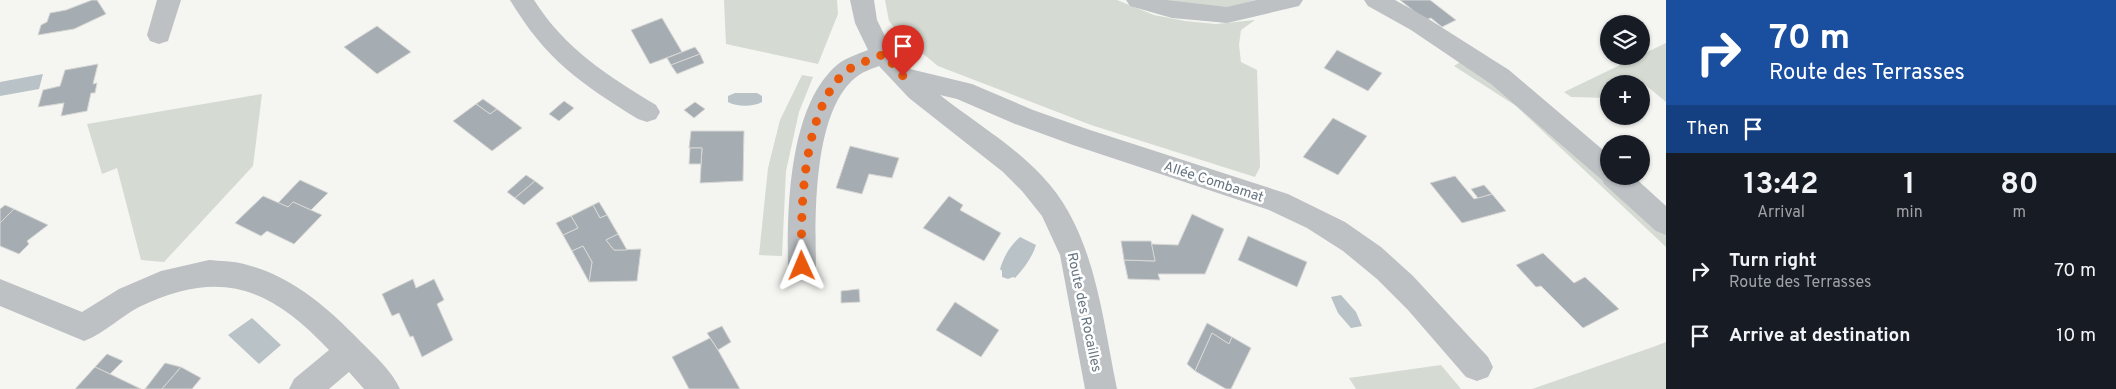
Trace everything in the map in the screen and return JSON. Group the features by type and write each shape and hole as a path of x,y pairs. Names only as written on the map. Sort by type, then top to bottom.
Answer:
{"street":[{"path":"159,35 169,0"},
{"path":"522,0 546,36 571,62 647,112"},
{"name":"Route des Rocailles","path":"862,0 867,26 895,67 927,98 1017,168 1050,204 1066,234 1074,255 1090,326 1101,389"},
{"path":"1138,0 1172,10 1227,16 1290,0"},
{"path":"1376,0 1419,24 1524,94 1600,163"},
{"path":"802,266 801,232 805,174 816,116 830,91 846,71 895,67"},
{"name":"Allée Combamat","path":"895,67 963,91 1024,117 1278,202 1304,213 1338,232 1373,258 1404,286 1477,367"},
{"path":"1624,185 1666,223"},
{"path":"0,292 84,327 128,298 164,283 198,274 237,274 268,284 303,306 350,352 384,389"},
{"path":"305,389 350,352"}],"shaded area":[{"path":"724,0 837,0 838,14 818,64 726,44"},
{"path":"885,0 1117,0 1154,15 1185,21 1216,24 1255,20 1241,30 1239,45 1241,62 1257,70 1260,167 1255,177 1091,125 938,66 901,36 889,21"},
{"path":"1159,0 1255,0 1223,9"},
{"path":"1666,43 1666,102 1650,89 1650,75 1600,75 1600,98 1571,97 1564,92 1620,65 1650,65 1650,51"},
{"path":"1465,59 1600,177 1600,185 1516,106 1454,66"},
{"path":"43,74 39,89 0,96 0,82"},
{"path":"802,75 813,77 799,112 786,171 782,256 759,255 768,168 780,120"},
{"path":"735,93 757,93 762,96 762,102 745,106 728,102 728,96"},
{"path":"262,94 253,166 164,262 141,260 117,168 102,174 87,124"},
{"path":"1600,185 1609,185 1666,235 1666,247"},
{"path":"1020,237 1036,245 1032,254 1025,267 1015,278 1008,279 1002,277 1000,269 1003,260 1010,248"},
{"path":"1341,295 1356,312 1362,326 1351,328 1338,313 1331,297"},
{"path":"252,318 281,345 259,364 228,335"},
{"path":"1666,342 1666,389 1532,389 1653,347"},
{"path":"1441,365 1461,389 1356,389 1349,378"}],"building":[{"path":"92,0 97,0 106,14 74,29 38,35 41,25 47,22 50,13 66,10"},
{"path":"1400,0 1430,0 1456,20 1442,27 1431,18 1425,20"},
{"path":"662,18 682,52 650,64 631,30"},
{"path":"377,26 411,52 377,74 344,47"},
{"path":"695,47 700,54 671,65 667,58"},
{"path":"1337,50 1382,73 1368,91 1324,68"},
{"path":"700,54 704,63 677,74 671,65"},
{"path":"98,64 93,84 97,83 95,93 91,93 87,111 61,116 64,103 38,107 43,90 60,86 65,70"},
{"path":"483,99 497,109 490,114 476,104"},
{"path":"564,101 574,108 559,121 549,114"},
{"path":"695,102 705,109 694,118 684,110"},
{"path":"476,104 490,114 497,109 522,128 492,151 453,121"},
{"path":"1333,118 1367,136 1338,175 1303,157"},
{"path":"691,131 744,131 743,181 700,183 702,148 689,148"},
{"path":"850,146 899,158 892,178 869,174 862,194 836,188"},
{"path":"690,148 702,148 701,164 689,164"},
{"path":"526,175 535,181 515,198 507,192"},
{"path":"1455,176 1474,199 1492,194 1506,211 1462,223 1430,183"},
{"path":"300,180 328,193 311,210 293,202 288,207 278,203"},
{"path":"535,181 544,188 524,205 515,198"},
{"path":"1484,185 1492,194 1478,198 1471,189"},
{"path":"263,196 288,207 293,202 322,215 294,244 267,231 261,236 235,223"},
{"path":"949,196 963,205 960,210 1001,233 984,261 923,228"},
{"path":"599,202 607,215 600,218 593,205"},
{"path":"5,205 14,209 0,223 0,209"},
{"path":"593,205 600,218 607,215 618,234 606,240 614,250 641,249 637,281 589,282 592,262 583,246 572,251 563,235 578,228 571,216"},
{"path":"14,209 48,225 27,241 29,244 19,254 0,246 0,223"},
{"path":"1192,214 1224,229 1205,274 1158,274 1160,280 1128,279 1124,260 1155,261 1151,244 1178,245"},
{"path":"571,216 578,228 563,235 556,223"},
{"path":"618,234 627,250 614,250 606,240"},
{"path":"1248,236 1307,262 1297,287 1238,260"},
{"path":"1121,241 1151,241 1155,261 1124,260"},
{"path":"583,246 592,262 589,282 572,251"},
{"path":"1543,253 1574,283 1585,277 1619,309 1583,328 1541,286 1536,287 1516,265"},
{"path":"413,279 416,288 434,279 444,300 437,304 453,340 422,357 413,336 410,337 399,313 392,316 382,294"},
{"path":"859,289 860,302 841,303 841,291"},
{"path":"955,302 999,330 981,357 936,330"},
{"path":"1207,323 1232,337 1229,344 1212,333 1195,371 1187,364"},
{"path":"722,326 731,342 718,350 707,333"},
{"path":"1212,333 1229,344 1232,337 1251,348 1231,389 1226,389 1195,371"},
{"path":"710,338 740,389 689,389 672,357"},
{"path":"107,354 123,361 110,374 95,367"},
{"path":"165,363 181,367 162,389 145,389"},
{"path":"95,367 110,374 141,389 75,389"},
{"path":"181,367 201,378 192,389 162,389"}],"route":[{"path":"802,266 801,232 805,174 816,116 830,91 846,71 884,54 903,76"}]}
